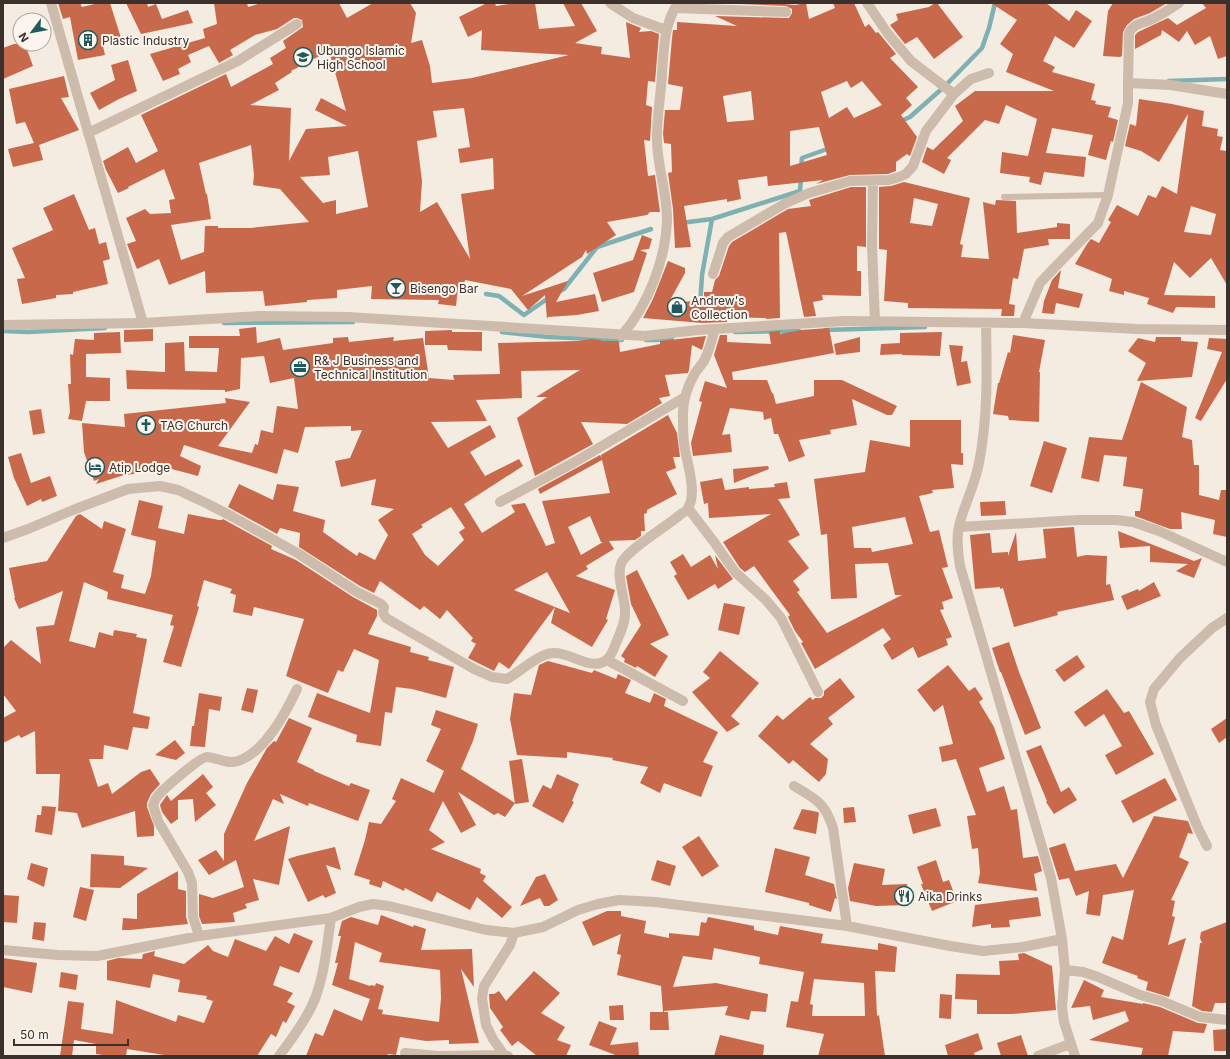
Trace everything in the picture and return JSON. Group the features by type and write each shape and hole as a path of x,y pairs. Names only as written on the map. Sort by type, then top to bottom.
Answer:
{"street":[{"path":"51,3 143,323"},
{"path":"610,3 633,18 666,30"},
{"path":"867,3 888,34 911,61 954,94"},
{"path":"1023,323 1040,283 1098,223 1108,195 1128,104 1129,33 1138,23 1155,18 1178,3"},
{"path":"621,336 630,326 639,311 663,254 667,218 657,142 663,48 666,30 677,5 786,12"},
{"path":"88,133 238,61 297,24"},
{"path":"713,274 723,243 728,237 786,203 809,193 838,184 856,181 873,181 899,177 906,174 913,166 926,131 954,94 971,79 989,73"},
{"path":"1128,82 1171,84 1227,94"},
{"path":"873,181 872,246 875,322"},
{"path":"3,325 143,323 260,316 348,317 621,336 650,336 844,321 1023,323 1137,329 1227,330"},
{"path":"986,323 987,361 983,437 979,464 959,527 958,551 960,566 1051,878 1062,939 1065,970 1062,1007 1064,1022 1075,1056"},
{"path":"3,538 128,489 160,486 178,490 208,504 293,550 356,592 380,604 384,607 383,613 386,618 474,669 492,677 507,679 541,657 552,652 562,653 582,662 603,662 608,660 614,649 626,613 620,574 621,563 630,552 676,519 688,508 692,493 692,479 684,444 682,418 685,397 688,386 704,361 710,348 714,330"},
{"path":"500,502 573,463 685,397"},
{"path":"688,508 714,542 734,572 757,591 781,618 818,692"},
{"path":"959,527 1078,520 1116,520 1133,522 1159,531 1227,562"},
{"path":"1207,846 1197,826 1156,725 1150,702 1154,688 1172,667 1197,640 1227,618"},
{"path":"608,660 683,701"},
{"path":"199,936 193,917 192,883 188,872 158,821 153,805 157,796 199,761 207,757 228,762 237,762 261,746 283,718 297,689"},
{"path":"794,786 813,798 829,814 833,828 847,926"},
{"path":"3,950 58,956 97,956 199,936 331,918 359,907 373,904 389,906 486,930 514,933 543,928 578,910 619,900 655,902 847,926 983,951 1023,947 1062,939"},
{"path":"279,1056 309,1012 315,997 322,976 331,918"},
{"path":"506,1055 493,1039 486,1025 482,998 484,986 510,945 514,933"},
{"path":"1065,970 1083,972 1098,977 1140,995 1162,1001 1200,1017 1227,1020"},
{"path":"1038,1056 1070,1044"},
{"path":"405,1053 438,1056 506,1055"}],"lane":[{"path":"1004,197 1108,195"}],"building":[{"path":"58,3 80,3 82,7 99,3 110,3 121,38 102,42 105,55 78,60 70,17 63,19"},
{"path":"126,3 147,3 148,7 156,4 162,19 188,10 193,23 141,34"},
{"path":"214,3 247,3 248,7 261,3 339,3 347,18 373,3 410,3 416,13 411,43 422,40 430,66 432,83 472,78 569,55 481,50 482,30 468,37 459,17 487,3 495,3 496,6 514,3 535,3 539,29 575,26 563,3 581,3 597,31 575,43 602,47 601,54 630,58 626,22 641,28 639,32 651,31 659,34 655,82 648,81 646,105 652,107 650,141 644,140 648,176 655,175 660,212 650,212 647,215 607,222 616,235 587,254 586,250 582,257 522,296 568,281 556,302 595,294 599,311 577,315 548,317 547,319 545,295 528,310 511,289 465,280 463,289 458,288 456,306 438,304 439,300 371,299 372,286 337,290 337,298 307,300 307,302 265,306 263,291 206,293 205,271 169,285 159,259 137,269 127,244 136,241 126,218 145,209 150,214 171,213 169,200 175,199 164,169 118,193 103,161 128,147 136,163 158,151 141,115 226,74 231,87 273,64 270,58 286,48 283,41 303,27 302,20 294,18 277,29 255,35 230,50 233,55 219,63 209,46 188,55 191,62 178,69 180,74 163,81 150,54 205,38 203,29 217,24","holes":["329,51 346,111 321,98 315,110 347,126 306,129 289,161 291,108 250,105 279,90 275,83 292,72 291,71","464,108 470,147 458,149 460,163 493,158 494,189 461,194 470,259 437,202 420,212 422,181 417,141 437,137 433,111","251,145 254,175 253,185 280,189 309,222 250,228 218,228 218,226 205,226 204,252 181,260 171,225 211,219 207,194 199,163","358,151 368,207 336,214 336,200 323,203 300,177 330,175 328,157"]},
{"path":"717,3 774,3 795,5 806,3 809,19 835,8 833,3 854,3 865,27 869,24 876,33 878,32 896,54 890,58 918,87 906,98 912,105 901,115 917,137 910,156 907,154 896,162 896,171 888,174 850,175 816,184 823,180 768,186 767,176 738,180 741,199 727,202 727,199 684,206 691,247 675,248 673,209 668,173 672,172 671,144 664,143 663,134 665,110 680,110 683,87 668,84 673,30 677,30 677,22 737,26 715,16 789,18 792,13 792,9 786,6","holes":["847,81 851,88 862,81 882,105 854,118 847,107 829,118 821,92","751,91 754,120 727,122 723,96","819,127 827,155 790,166 790,131"]},
{"path":"937,3 963,37 934,59 917,37 905,44 890,25 898,20 896,14 929,7"},
{"path":"991,3 1046,3 1069,21 1076,10 1092,21 1074,48 1055,36 1043,61 1055,67 1052,72 1095,84 1091,100 1096,101 1095,104 1111,107 1108,117 1118,120 1113,142 1111,141 1106,160 1088,155 1093,135 1052,128 1046,153 1086,157 1084,177 1044,172 1041,185 1029,182 1030,177 1000,173 1002,152 1028,156 1037,119 1006,105 999,124 985,120 947,158 951,160 944,174 922,162 927,147 933,150 963,121 955,106 975,91 1054,91 1006,72 1013,54 1000,44 1017,20"},
{"path":"1113,3 1167,3 1150,13 1134,19 1127,25 1123,32 1122,56 1120,57 1103,56 1108,11"},
{"path":"1202,3 1227,3 1227,56 1218,59 1210,36 1195,45 1187,31 1179,42 1162,30 1161,35 1135,49 1135,35 1138,32 1168,18 1177,25 1206,8"},
{"path":"12,45 12,52 28,52 33,66 3,79 3,48"},
{"path":"128,60 137,91 99,110 90,93 115,80 111,65"},
{"path":"64,76 69,97 61,98 79,130 39,145 43,160 13,167 8,149 34,143 25,122 16,124 9,89"},
{"path":"1139,99 1204,111 1202,126 1218,129 1217,136 1223,137 1220,150 1227,151 1227,285 1211,258 1190,278 1174,262 1164,295 1215,296 1215,308 1176,307 1173,313 1147,304 1149,298 1124,291 1124,295 1109,291 1112,279 1075,264 1091,239 1099,243 1111,222 1108,220 1117,205 1138,216 1148,195 1156,198 1162,186 1177,194 1188,114 1159,162 1141,151 1125,146 1130,124 1136,126","holes":["1191,206 1216,214 1211,235 1184,232"]},
{"path":"904,182 970,198 960,244 963,245 961,257 989,259 983,202 995,205 996,200 1016,201 1017,233 1057,227 1057,223 1070,224 1070,239 1048,239 1049,245 1024,249 1018,279 1013,278 1009,304 1015,305 1014,316 1001,316 1002,309 908,308 908,303 884,301 887,250 879,249 879,187 891,186","holes":["914,198 938,204 932,226 910,223"]},
{"path":"851,187 866,187 866,247 857,246 857,271 861,271 861,296 822,295 823,300 813,302 816,316 804,317 786,232 779,233 780,318 766,319 727,317 727,322 702,323 643,318 653,299 668,261 685,268 685,273 669,302 704,301 704,292 712,292 715,280 719,276 729,246 732,242 788,209 811,206 809,200"},
{"path":"74,194 89,230 95,228 99,244 106,242 110,259 103,261 108,284 73,292 73,294 56,295 56,298 22,304 17,279 25,278 12,248 53,230 43,208"},
{"path":"642,235 652,239 649,249 640,250 647,253 634,292 602,302 593,273 633,260"},
{"path":"1061,270 1058,288 1083,294 1079,308 1056,303 1054,314 1042,313 1044,301 1052,280"},
{"path":"256,327 257,343 280,338 283,350 333,343 333,338 348,337 349,342 394,337 393,341 423,338 429,378 454,380 453,375 500,374 498,343 577,341 591,339 601,341 617,341 619,342 620,352 660,344 660,341 706,336 702,350 692,345 688,373 665,375 670,396 659,398 662,403 627,424 581,422 593,444 535,476 517,418 547,397 536,397 580,370 521,371 522,398 476,400 487,421 431,422 448,448 490,425 496,437 470,452 485,476 519,459 523,466 464,504 482,533 515,512 511,505 525,503 546,546 555,543 542,501 610,493 602,460 540,494 538,489 600,455 602,458 601,455 668,415 677,433 680,457 673,457 676,468 666,472 677,494 647,510 647,513 644,514 645,531 641,531 641,536 635,540 609,541 614,549 586,566 588,569 576,576 615,590 606,619 608,620 592,647 551,623 555,607 509,669 499,662 494,671 468,658 476,644 471,641 473,638 447,610 440,619 424,606 420,610 380,581 374,593 360,586 299,547 300,533 280,528 277,534 228,507 239,484 273,500 277,484 299,487 293,511 325,520 323,532 357,556 359,552 375,560 388,535 378,520 394,509 371,505 376,479 341,487 335,461 350,458 362,430 351,431 351,426 305,427 298,453 284,449 277,474 184,445 180,456 201,466 198,476 168,468 143,468 143,473 124,475 96,484 99,479 94,481 84,452 82,423 125,427 124,414 226,403 225,398 250,402 218,446 252,453 255,444 258,445 261,430 273,433 277,406 298,409 294,378 270,383 264,356 241,358 240,389 225,392 225,390 127,389 126,370 165,372 165,343 184,342 185,371 217,372 219,348 189,348 189,336 240,336 239,329","holes":["451,507 465,528 459,532 464,540 438,566 425,555 412,534 423,527 421,525","590,516 601,542 603,542 581,555 568,527","547,572 570,613 555,607 514,590"]},
{"path":"829,328 834,353 732,372 733,380 767,380 776,404 814,396 814,380 842,380 897,406 892,415 887,415 852,399 857,425 830,430 831,434 799,440 805,456 789,462 778,434 774,434 771,418 764,420 763,412 730,408 722,435 730,434 732,452 693,456 691,443 702,402 699,401 705,381 727,388 714,355 720,335 727,335 727,342 771,344 769,332 780,331 780,334 801,330"},
{"path":"153,329 153,341 124,342 124,330"},
{"path":"452,330 452,332 482,332 482,351 448,350 447,345 425,345 425,331"},
{"path":"120,332 121,353 86,354 86,377 110,378 110,401 86,401 82,421 68,419 70,412 68,384 71,384 70,354 73,355 75,339 94,340 94,333"},
{"path":"942,332 940,356 902,354 880,355 881,344 900,343 900,333"},
{"path":"1013,335 1045,340 1039,372 1039,422 1009,420 1008,416 993,414 998,383 1008,352 1010,353"},
{"path":"860,337 860,352 836,355 834,344"},
{"path":"1156,337 1181,337 1181,341 1198,342 1192,377 1137,381 1146,363 1128,351 1138,338 1155,342"},
{"path":"1209,338 1227,339 1227,379 1201,421 1195,418 1222,352 1207,349"},
{"path":"949,345 963,346 961,362 967,361 971,383 957,386"},
{"path":"1141,382 1187,407 1182,437 1192,440 1194,465 1199,465 1199,495 1219,500 1221,490 1227,490 1227,537 1213,534 1215,520 1181,512 1182,529 1170,529 1135,516 1135,511 1140,511 1143,489 1123,486 1127,457 1104,455 1099,482 1081,478 1089,437 1122,440"},
{"path":"41,409 45,433 33,435 29,411"},
{"path":"910,420 961,420 961,453 963,453 963,465 951,464 954,488 932,490 933,493 919,496 930,532 939,530 948,567 942,568 953,598 942,602 944,609 940,610 952,637 946,639 948,645 918,658 913,647 892,660 883,645 891,639 883,628 815,669 801,643 803,642 795,631 788,617 790,615 754,566 745,572 740,568 723,542 771,514 709,518 708,503 704,504 700,482 722,478 725,490 749,487 749,489 775,487 774,484 787,482 790,498 778,499 800,535 788,541 809,568 793,581 800,590 797,592 827,633 902,595 895,595 888,563 855,564 857,598 831,599 827,534 821,535 814,479 865,472 870,440 910,447","holes":["905,517 913,544 872,552 871,548 854,548 852,527"]},
{"path":"1044,441 1067,448 1052,493 1030,486"},
{"path":"21,453 31,483 50,476 57,496 42,502 41,499 27,506 14,478 8,457"},
{"path":"768,466 769,469 734,483 733,469"},
{"path":"139,500 163,506 158,528 184,534 188,514 219,520 223,519 272,546 271,549 296,560 353,597 377,610 377,616 368,634 411,647 410,652 429,657 428,660 454,667 446,698 412,689 396,687 392,713 385,712 381,746 356,742 357,735 308,717 317,693 370,713 379,660 354,649 343,672 338,670 328,693 286,676 304,619 254,607 252,616 233,612 236,595 230,593 232,589 204,580 197,606 199,607 181,667 163,662 174,626 170,625 173,615 107,599 108,592 84,582 69,641 95,648 99,632 113,636 114,630 137,634 136,637 147,639 133,713 150,717 148,729 133,727 128,750 104,745 103,759 89,759 98,787 108,783 112,794 141,772 150,769 160,784 151,794 147,803 154,826 154,836 137,837 135,811 82,828 77,813 58,811 60,774 36,774 35,731 21,738 19,735 3,743 3,718 16,711 3,694 3,648 11,640 41,664 36,627 54,625 63,591 19,609 14,598 9,568 47,561 76,516 80,514 102,529 104,521 126,529 113,572 124,575 121,588 145,594 151,576 156,541 131,535"},
{"path":"1005,501 1006,515 981,516 980,502"},
{"path":"1074,527 1077,557 1086,555 1107,556 1106,585 1110,584 1114,600 1057,612 1058,615 1014,627 1003,588 975,589 970,535 990,533 992,553 1008,552 1008,556 1016,532 1018,561 1046,558 1043,529"},
{"path":"1118,531 1194,561 1202,558 1194,578 1176,571 1188,564 1150,562 1150,546 1120,548"},
{"path":"683,554 691,567 710,555 718,569 715,555 733,579 718,589 715,584 688,600 674,576 677,574 670,562"},
{"path":"637,570 669,635 650,644 668,656 655,677 637,666 636,668 624,662 625,659 621,656 641,625 631,604 626,576"},
{"path":"1154,582 1161,596 1127,610 1121,596 1138,589 1139,591"},
{"path":"724,603 745,607 739,635 718,630"},
{"path":"1009,642 1041,728 1025,735 992,648"},
{"path":"720,651 759,683 731,716 740,724 727,732 692,692 710,678 703,672"},
{"path":"1077,655 1085,667 1064,682 1055,670"},
{"path":"548,661 592,673 594,670 616,679 618,674 631,680 625,693 650,703 654,693 666,699 664,706 718,732 703,762 713,766 701,797 664,783 660,793 640,783 648,767 612,760 613,758 567,752 567,758 517,755 510,719 514,693 531,695 539,665"},
{"path":"948,665 969,691 975,687 983,699 979,702 994,727 1005,759 979,768 987,792 1004,786 1011,810 1017,809 1023,858 1038,856 1042,871 1034,874 1037,891 978,883 980,873 978,848 972,849 967,816 976,815 956,759 942,762 939,747 953,744 943,705 934,712 917,690"},
{"path":"840,678 855,697 828,718 833,724 810,744 828,759 826,774 819,782 793,760 789,764 758,736 777,715 783,720 810,697 813,700 815,698 821,698 824,695 824,691"},
{"path":"247,688 258,690 253,713 241,710"},
{"path":"1107,689 1124,713 1129,711 1154,754 1116,775 1105,755 1122,746 1104,714 1085,727 1074,712"},
{"path":"199,693 222,697 220,711 209,709 205,747 190,746 192,726 194,726"},
{"path":"436,710 478,724 473,741 461,769 515,803 505,817 498,813 494,815 458,792 476,825 461,833 443,801 429,830 445,842 431,849 481,869 480,873 486,876 483,881 512,907 502,918 477,897 470,910 437,892 432,902 405,888 404,891 383,881 381,888 369,884 370,880 354,875 369,822 381,824 396,801 392,799 401,778 434,793 444,771 426,761 441,729 431,725"},
{"path":"289,718 312,728 297,762 349,786 351,783 370,790 358,821 309,803 308,806 280,794 284,804 273,799 254,841 290,826 279,885 253,879 259,900 245,904 247,908 233,913 235,922 202,924 199,916 199,894 213,898 244,887 236,860 209,875 198,860 216,850 224,861 224,834 247,783 267,748 274,741 276,742"},
{"path":"1227,718 1227,737 1219,743 1211,729"},
{"path":"175,740 185,753 176,760 155,755"},
{"path":"1041,745 1061,792 1069,787 1077,800 1054,814 1046,802 1047,801 1026,751"},
{"path":"522,759 529,802 515,804 509,761"},
{"path":"203,774 213,787 206,793 216,805 195,822 193,799 178,800 178,819 171,824 162,812 160,805 167,795 171,801"},
{"path":"557,774 579,784 572,801 574,802 563,823 532,806 543,785 551,789"},
{"path":"1165,778 1177,800 1133,823 1121,801"},
{"path":"42,806 56,807 52,835 35,832 37,815 41,815"},
{"path":"854,807 856,822 844,823 843,808"},
{"path":"936,808 941,826 913,834 908,815"},
{"path":"802,809 819,813 816,834 793,829"},
{"path":"1154,816 1188,821 1193,834 1188,833 1179,857 1189,862 1171,900 1175,901 1172,916 1175,917 1168,945 1186,938 1169,997 1146,990 1148,982 1137,978 1138,976 1102,963 1112,936 1123,940 1134,890 1103,895 1100,916 1086,914 1089,891 1076,896 1069,878 1059,880 1049,848 1065,843 1075,871 1116,864 1123,878"},
{"path":"699,836 719,866 702,877 682,847"},
{"path":"335,847 341,870 326,865 336,893 325,898 323,895 308,902 288,859"},
{"path":"775,848 810,857 805,875 834,884 837,899 835,898 831,912 809,905 809,903 765,892"},
{"path":"91,854 124,856 124,865 148,868 120,888 90,887"},
{"path":"657,860 676,866 670,886 651,880"},
{"path":"936,860 943,882 949,880 957,901 932,911 921,884 923,884 917,867"},
{"path":"31,863 48,868 44,887 27,879"},
{"path":"854,863 885,869 882,885 907,884 907,905 876,906 850,901 848,888"},
{"path":"178,871 178,889 186,891 186,917 188,924 122,930 123,918 137,919 137,894"},
{"path":"545,874 558,900 549,906 544,906 540,898 520,906 536,877"},
{"path":"80,887 94,890 86,921 73,917"},
{"path":"3,895 19,896 17,923 3,922"},
{"path":"1038,897 1041,916 1009,920 1010,927 991,928 991,924 972,927 975,905"},
{"path":"607,911 621,911 621,916 646,921 644,933 669,938 669,933 699,936 701,922 706,923 708,917 754,926 754,930 778,935 780,926 823,934 821,943 878,950 878,943 897,947 895,972 875,971 877,1016 879,1015 885,1056 818,1056 824,1034 786,1027 791,1001 798,1002 804,972 759,964 760,957 714,948 712,960 683,956 673,987 716,983 768,994 766,1012 751,1011 749,1020 725,1015 728,1006 664,1011 668,1012 669,1030 650,1030 650,1012 663,1012 661,986 617,975 621,955 617,954 621,934 593,946 582,922","holes":["814,979 864,983 865,1016 812,1016 813,1005 810,1004"]},
{"path":"381,915 413,927 414,925 426,929 421,950 472,949 474,987 461,969 479,1043 449,1044 449,1040 426,1041 400,1037 396,1055 306,1056 315,1033 323,1036 334,1009 362,1021 370,999 332,985 338,963 335,963 341,936 338,936 342,921 351,917 378,925","holes":["355,942 382,953 379,962 440,970 441,998 439,1022 382,1014 383,1010 378,1009 384,986 376,983 375,986 370,986 349,979"]},
{"path":"34,922 46,923 44,941 32,939"},
{"path":"1227,922 1227,1003 1215,1003 1212,1012 1202,1011 1192,1006 1200,943 1202,943 1200,938 1201,932"},
{"path":"294,933 313,941 299,973 280,966 273,985 293,993 287,1002 295,1006 286,1023 283,1021 276,1037 271,1034 257,1056 170,1056 127,1049 126,1056 103,1055 96,1054 96,1044 74,1040 72,1056 60,1056 68,1001 84,1003 81,1029 113,1034 116,1000 176,1022 178,1015 204,1023 213,1001 206,999 207,996 178,992 180,980 153,974 150,988 107,980 107,961 118,958 142,959 143,954 155,951 154,956 184,964 208,945 213,951 228,957 235,939 266,951 275,936 289,944"},
{"path":"1024,953 1052,966 1056,1010 1012,1014 977,1014 977,1000 955,999 956,974 1000,975 999,961 1019,960 1018,954"},
{"path":"3,958 37,963 32,993 3,987"},
{"path":"534,971 560,993 541,1013 565,1027 557,1040 571,1045 566,1056 537,1056 518,1041 512,1046 500,1030 503,1027 490,1008 489,994 494,994 499,991 506,1001"},
{"path":"61,972 78,975 76,990 59,987"},
{"path":"1084,980 1104,990 1101,997 1160,1007 1198,1023 1207,1024 1204,1033 1173,1031 1168,1056 1141,1056 1143,1048 1089,1040 1129,1021 1125,1011 1093,1020 1090,1006 1071,1008"},
{"path":"940,994 952,995 951,1019 939,1018"},
{"path":"623,1005 624,1020 610,1020 609,1006"},
{"path":"599,1021 617,1028 610,1045 638,1042 639,1056 618,1056 589,1045"},
{"path":"1227,1029 1227,1051 1214,1051 1213,1030"},
{"path":"978,1033 983,1049 974,1053 975,1056 948,1056 945,1045"},
{"path":"720,1035 764,1045 763,1056 714,1056"},
{"path":"1021,1035 1028,1056 1001,1056 997,1043"}],"waterway":[{"path":"899,122 910,117 945,86 982,48 995,3"},
{"path":"1169,81 1227,79"},
{"path":"801,168 802,158 830,148"},
{"path":"700,306 702,275 712,219 800,191 801,178"},
{"path":"681,223 712,219"},
{"path":"560,291 564,289 597,247 651,229"},
{"path":"486,294 499,296 524,315 550,297"},
{"path":"224,323 353,322"},
{"path":"825,330 925,327"},
{"path":"3,331 28,332 105,328"},
{"path":"735,332 799,331"},
{"path":"502,332 548,337 622,340"},
{"path":"646,340 672,338"}],"place":[{"name":"Plastic Industry","path":"88,40"},
{"name":"Ubungo Islamic High School","path":"303,57"},
{"name":"Bisengo Bar","path":"396,288"},
{"name":"Andrew's Collection","path":"677,307"},
{"name":"R& J Business and Technical Institution","path":"300,367"},
{"name":"TAG Church","path":"146,425"},
{"name":"Atip Lodge","path":"95,467"},
{"name":"Aika Drinks","path":"904,896"}]}
